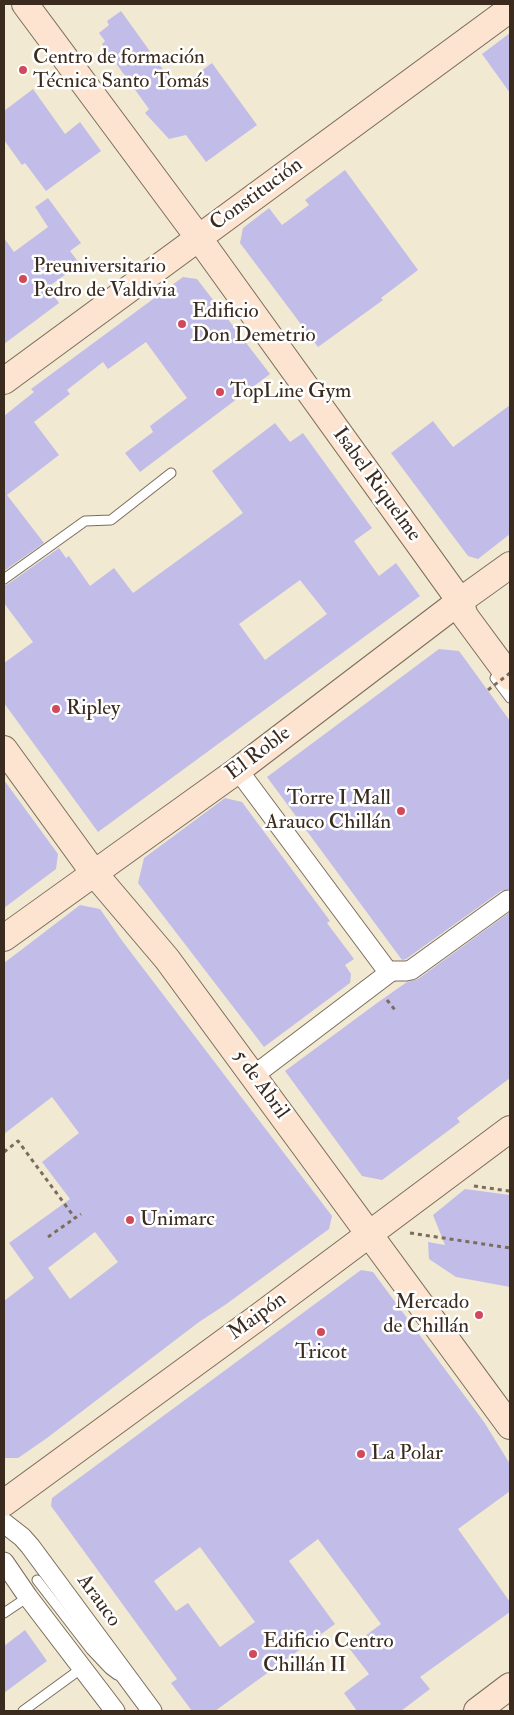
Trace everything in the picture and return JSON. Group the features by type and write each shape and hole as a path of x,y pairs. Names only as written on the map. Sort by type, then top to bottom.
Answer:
{"street":[{"name":"Isabel Riquelme","path":"25,4 198,237 465,618 501,676"},
{"name":"Constitución","path":"4,381 510,9"},
{"name":"El Roble","path":"4,938 238,770 465,618 510,565"},
{"name":"5 de Abril","path":"4,749 94,873 167,959 509,1421"},
{"path":"238,770 389,973"},
{"path":"253,1076 389,973 411,970 508,900"},
{"name":"Maipón","path":"4,1502 510,1129"},
{"name":"Arauco","path":"4,1523 18,1533 30,1546 152,1711"},
{"path":"4,1562 28,1597 115,1711"},
{"path":"477,1711 510,1686"}],"lane":[{"path":"4,579 85,521 111,520 171,473"},
{"path":"501,676 510,698"},
{"path":"37,1580 99,1660 130,1683"},
{"path":"4,1613 28,1597"},
{"path":"23,1711 82,1668"}],"path":[{"path":"488,690 510,673"},
{"path":"4,1152 18,1141 75,1218"},
{"path":"48,1238 81,1214"},
{"path":"402,1232 510,1248"}],"building":[{"path":"121,11 177,89 212,63 257,125 206,162 186,135 169,139 145,113 149,109 102,44 105,41 99,33 109,25 107,21"},
{"path":"510,33 510,93 482,54"},
{"path":"33,89 65,134 80,122 101,151 46,191 25,163 22,165 4,140 4,111"},
{"path":"345,170 418,270 381,298 383,300 318,347 240,243 243,228 269,208 282,225 309,205 305,200"},
{"path":"48,198 81,243 70,251 80,264 48,287 59,303 4,344 4,238 14,252 48,227 35,207"},
{"path":"183,277 197,279 270,374 140,472 125,453 153,432 150,426 187,398 146,342 108,369 103,362 67,390 70,394 34,422 59,455 7,495 44,543 4,571 4,416 34,392 31,389"},
{"path":"510,405 510,534 478,559 468,556 391,453 433,421 453,447"},
{"path":"275,423 290,442 303,433 372,528 354,541 379,576 396,563 420,596 98,832 4,703 4,663 33,642 4,603 4,585 59,548 66,558 69,556 90,586 114,568 133,593 243,513 212,471","holes":["300,580 327,614 265,660 239,624"]},
{"name":"Torre I Mall Arauco Chillán","path":"439,649 459,651 510,721 510,889 501,891 402,960 267,777"},
{"path":"4,780 58,854 56,869 4,908"},
{"path":"225,798 242,802 330,921 327,923 354,959 345,965 351,974 350,983 264,1047 138,883 144,858"},
{"path":"80,905 100,909 123,942 332,1216 329,1229 199,1322 18,1458 4,1458 4,1301 34,1278 9,1243 70,1199 42,1162 79,1133 52,1097 4,1134 4,963","holes":["95,1232 118,1262 70,1299 48,1268"]},
{"path":"510,912 510,1078 457,1118 460,1122 382,1180 362,1176 285,1071 377,1003 407,982 418,979"},
{"path":"465,1189 510,1195 510,1287 456,1277 429,1259 428,1242 445,1245 433,1215"},
{"path":"361,1270 373,1272 484,1422 510,1464 510,1491 458,1529 510,1602 510,1612 420,1677 430,1689 401,1711 357,1711 344,1693 369,1674 349,1648 381,1624 318,1539 289,1561 335,1624 215,1711 192,1711 171,1683 177,1679 51,1506 52,1498","holes":["200,1547 255,1622 220,1647 188,1603 176,1611 154,1581"]},
{"path":"25,1630 47,1661 4,1693 4,1646"}],"place":[{"name":"Centro de formación Técnica Santo Tomás","path":"23,70"},
{"name":"Preuniversitario Pedro de Valdivia","path":"23,279"},
{"name":"Edificio Don Demetrio","path":"182,324"},
{"name":"TopLine Gym","path":"220,392"},
{"name":"Ripley","path":"56,709"},
{"name":"Torre I Mall Arauco Chillán","path":"401,811"},
{"name":"Unimarc","path":"130,1220"},
{"name":"Mercado de Chillán","path":"479,1315"},
{"name":"Tricot","path":"321,1332"},
{"name":"La Polar","path":"361,1454"},
{"name":"Edificio Centro Chillán II","path":"253,1654"}]}
